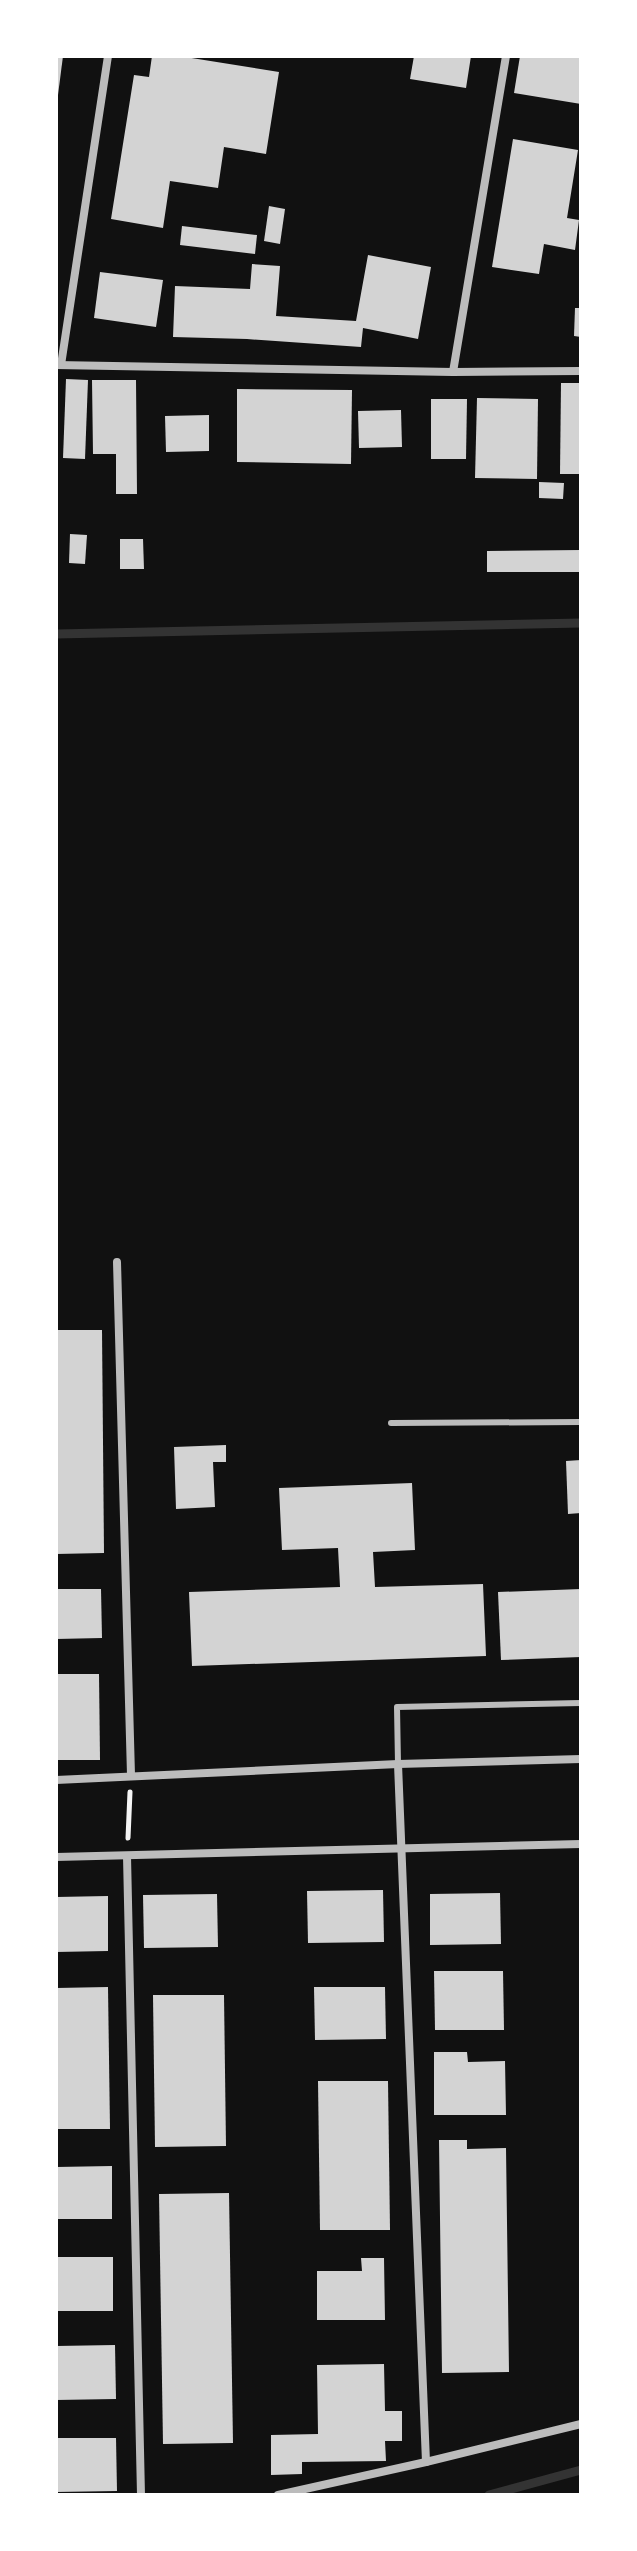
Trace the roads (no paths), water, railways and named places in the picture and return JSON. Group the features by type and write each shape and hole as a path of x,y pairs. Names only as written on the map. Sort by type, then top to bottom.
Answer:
{"street":[{"path":"108,56 59,365 453,372 581,371"},
{"path":"453,372 506,56"},
{"path":"117,1262 131,1775"},
{"path":"56,1780 581,1759"},
{"path":"398,1764 426,2462"},
{"path":"56,1857 581,1844"},
{"path":"127,1856 141,2495"},
{"path":"278,2495 581,2424"}],"lane":[{"path":"391,1423 581,1422"},
{"path":"398,1764 397,1707 581,1703"}],"waterway":[{"path":"56,634 581,623"},
{"path":"489,2495 581,2470"}]}
